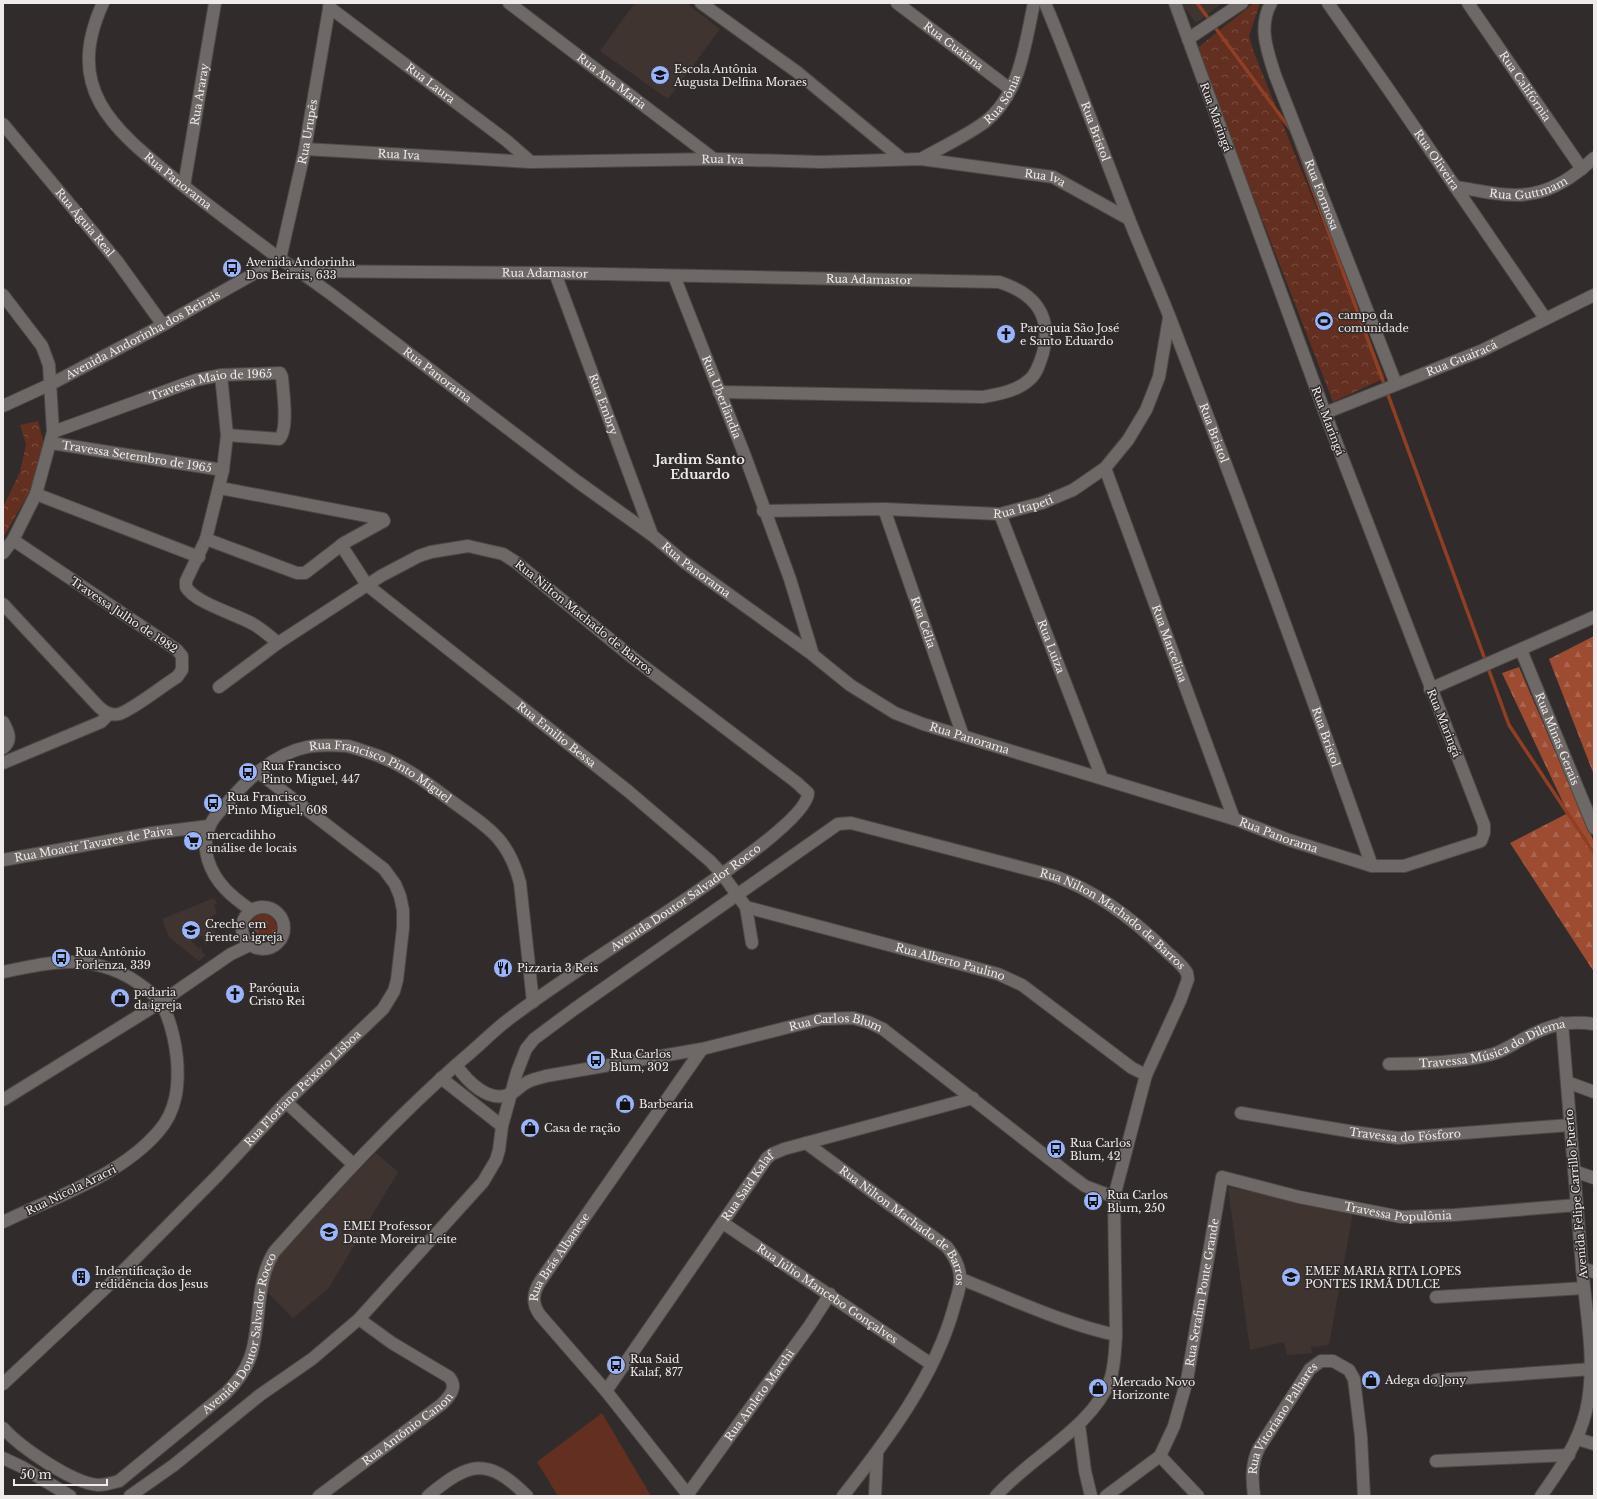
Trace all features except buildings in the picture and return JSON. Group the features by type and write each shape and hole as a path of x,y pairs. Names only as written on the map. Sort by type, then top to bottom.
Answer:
{"street":[{"name":"Rua Panorama","path":"103,3 89,49 90,74 96,96 116,128 140,151 280,259 299,271 578,482 652,536 684,562 850,685 895,713 923,724 996,747 1234,819 1289,840 1372,866 1404,866 1481,841 1484,837"},
{"name":"Rua Araray","path":"184,186 215,3"},
{"name":"Rua Ana Maria","path":"508,3 714,159"},
{"path":"702,3 797,72 900,158"},
{"name":"Rua Guaiana","path":"897,3 1010,90"},
{"name":"Rua Sônia","path":"921,159 985,122 1004,102 1022,60 1034,3"},
{"name":"Rua Bristol","path":"1046,3 1085,99 1129,219 1169,316 1321,722 1372,866"},
{"name":"Rua Maringá","path":"1175,3 1324,413 1484,825 1484,837"},
{"path":"1188,39 1242,3"},
{"name":"Rua Formosa","path":"1271,3 1267,11 1263,29 1273,69 1396,384"},
{"name":"Rua Oliveira","path":"1328,3 1390,90 1544,318"},
{"name":"Rua Califórnia","path":"1468,3 1582,170"},
{"name":"Rua Urupês","path":"280,259 305,149 329,5"},
{"name":"Rua Laura","path":"329,5 507,141 531,162"},
{"name":"Rua Águia Real","path":"3,124 117,260 163,325"},
{"name":"Rua Iva","path":"305,149 531,162 714,159 790,162 900,158 921,159 1053,177 1129,219"},
{"name":"Rua Guttmam","path":"1455,187 1514,195 1533,194 1548,189 1582,170 1594,158"},
{"name":"Avenida Andorinha dos Beirais","path":"3,406 51,384 163,325 280,259"},
{"name":"Rua Adamastor","path":"299,271 556,273 999,282 1015,287 1040,308 1046,330 1039,366 1030,380 1018,388 989,396 719,392"},
{"name":"Rua Embry","path":"556,273 652,536"},
{"name":"Rua Uberlândia","path":"674,276 745,456 790,579 812,656"},
{"path":"3,295 42,346 49,365 51,384 52,437 36,494 13,540 3,553"},
{"name":"Rua Guairacá","path":"1324,413 1482,350 1544,318 1594,295"},
{"name":"Rua Itapeti","path":"764,511 884,509 1000,514 1042,503 1067,492 1105,468 1128,440 1146,410 1159,377 1169,316"},
{"name":"Travessa Maio de 1965","path":"52,437 163,391 196,380 221,376 274,372 280,373 282,377 284,425 281,437 279,439 251,438 227,435"},
{"path":"221,376 227,435 223,470 220,488 206,539 199,557 186,581 187,590 202,600 253,624 278,643"},
{"name":"Travessa Setembro de 1965","path":"52,437 223,470"},
{"name":"Rua Marcelina","path":"1105,468 1234,819"},
{"path":"206,539 302,573 307,572 341,545 383,523 384,520 220,488"},
{"path":"36,494 199,557"},
{"name":"Rua Célia","path":"884,509 963,736"},
{"name":"Rua Luiza","path":"1000,514 1102,778"},
{"name":"Travessa Julho de 1982","path":"13,540 166,642 182,656 182,670 177,677 119,714 109,714"},
{"name":"Rua Emilio Bessa","path":"341,545 367,585 628,791 710,861 722,874 736,894"},
{"name":"Rua Nilton Machado de Barros","path":"219,687 278,643 400,565 431,552 468,546 503,554 517,563 633,658 790,777 808,793"},
{"path":"3,604 99,707 109,714 101,722 3,764"},
{"path":"1430,689 1594,617"},
{"name":"Rua Minas Gerais","path":"1521,650 1594,828"},
{"path":"3,722 9,737 7,745 3,748"},
{"name":"Rua Francisco Pinto Miguel","path":"209,826 232,796 258,772 286,755 306,747 323,745 348,746 388,758 412,772 500,838 512,858 520,883 533,1002"},
{"name":"Rua Floriano Peixoto Lisboa","path":"3,1384 113,1281 286,1102 376,1016 388,1001 397,980 402,952 403,910 394,884 384,869 258,772"},
{"name":"Avenida Doutor Salvador Rocco","path":"3,1428 24,1447 58,1470 97,1485 111,1484 119,1481 226,1393 237,1380 251,1357 260,1299 269,1260 274,1252 353,1164 441,1078 508,1020 722,874 791,820 806,802 808,793"},
{"name":"Rua Nilton Machado de Barros","path":"736,894 838,824 861,824 1022,869 1054,876 1077,884 1129,919 1153,939 1188,973 1188,979 1180,1001 1146,1075 1114,1197 1116,1335 1115,1358 1110,1381 1103,1394 1079,1425 1006,1484 996,1496"},
{"path":"209,826 207,852 212,871 230,895 250,910"},
{"name":"Rua Moacir Tavares de Paiva","path":"3,860 152,833 209,826"},
{"path":"130,1496 174,1465 260,1395 312,1359 359,1319 483,1182 496,1160 499,1150 502,1126 522,1056 534,1039 736,894 746,908 752,943"},
{"path":"264,906 278,912 284,925 282,939 270,948 263,950 250,945 242,934 242,928 246,915 250,910 264,906"},
{"name":"Rua Alberto Paulino","path":"746,908 998,974 1022,986 1132,1068 1146,1075"},
{"path":"3,1100 161,1002 231,954 250,945"},
{"path":"3,972 70,962 94,963 111,967 131,977 161,1002"},
{"name":"Rua Nicola Aracri","path":"3,1222 114,1170 140,1152 167,1121 174,1103 179,1079 175,1044 161,1002"},
{"name":"Rua Carlos Blum","path":"511,1094 526,1083 546,1076 702,1049 821,1020 853,1018 868,1022 883,1029 1085,1186 1114,1197"},
{"name":"Travessa Música do Dilema","path":"1390,1064 1433,1062 1494,1054 1546,1028 1562,1023 1572,1022 1594,1024"},
{"name":"Avenida Felipe Carrillo Puerto","path":"1541,1496 1569,1455 1578,1438 1586,1410 1593,1353 1582,1268 1562,1023"},
{"name":"Rua Brás Albanese","path":"688,1495 606,1391 536,1310 534,1292 702,1049"},
{"path":"456,1065 468,1080 487,1094 502,1096 511,1094"},
{"path":"441,1078 502,1126"},
{"path":"1567,1082 1594,1092"},
{"name":"Rua Said Kalaf","path":"606,1391 767,1158 772,1154 784,1149 973,1098"},
{"path":"286,1102 353,1164"},
{"name":"Travessa do Fósforo","path":"1241,1113 1398,1138 1570,1125"},
{"name":"Rua Nilton Machado de Barros","path":"806,1143 948,1247 956,1263 961,1279 951,1319 932,1364 877,1453 843,1496"},
{"path":"1574,1171 1594,1178"},
{"name":"Travessa Populônia","path":"1222,1177 1299,1197 1401,1217 1454,1215 1577,1205"},
{"name":"Rua Serafim Ponte Grande","path":"1106,1496 1160,1456 1174,1426 1187,1380 1222,1177"},
{"name":"Rua Júlio Mancebo Gonçalves","path":"723,1223 932,1364"},
{"path":"1582,1268 1594,1272"},
{"path":"961,1279 1101,1332 1116,1335"},
{"path":"1436,1297 1584,1288"},
{"name":"Rua Amleto Marchi","path":"688,1495 830,1294"},
{"name":"Rua Antônio Canon","path":"322,1495 442,1404 454,1387 454,1384 449,1378 392,1343 359,1319"},
{"name":"Rua Vitoriano Palhares","path":"1254,1496 1252,1472 1255,1456 1259,1448 1310,1369 1326,1360 1341,1364 1349,1370 1356,1385 1361,1437 1364,1496"},
{"path":"1436,1380 1592,1369"},
{"path":"1079,1425 1085,1471 1091,1496"},
{"path":"1578,1438 1594,1444"},
{"name":"Rua Nilton Machado de Barros","path":"875,1496 877,1453"},
{"path":"1436,1461 1569,1455"},
{"path":"1160,1456 1198,1496"},
{"path":"3,1458 22,1467 52,1492 70,1496"},
{"path":"428,1496 456,1474 466,1470 481,1469 498,1473 512,1482 527,1496"}],"shaded area":[{"name":"Escola Antônia Augusta Delfina Moraes","path":"635,3 686,3 720,29 668,99 600,51"},
{"path":"1181,3 1222,3 1196,23"},
{"name":"Creche em frente a igreja","path":"214,898 217,904 214,905 217,914 212,916 217,929 215,930 218,938 205,944 202,936 191,941 199,949 201,948 202,952 206,955 199,961 169,937 162,919"},
{"name":"EMEI Professor Dante Moreira Leite","path":"376,1153 398,1172 328,1289 293,1318 264,1289 275,1264 289,1240"},
{"name":"EMEF MARIA RITA LOPES PONTES IRMÃ DULCE","path":"1228,1187 1353,1212 1329,1345 1311,1347 1312,1353 1287,1355 1284,1342 1250,1350"}],"green space":[{"path":"1254,3 1260,3 1249,36 1253,50 1385,378 1333,402 1196,49"},
{"path":"38,421 44,444 36,481 3,538 3,507 20,472 26,444 20,425"},
{"path":"1594,636 1594,775 1549,659"},
{"path":"1519,667 1594,842 1594,972 1510,843 1568,813 1502,673"},
{"path":"255,913 271,915 278,927 272,937 261,937 250,926"},
{"path":"602,1413 651,1496 558,1496 537,1462"}],"waterway":[{"path":"1197,3 1291,130 1509,725 1594,853"}],"place":[{"name":"Escola Antônia Augusta Delfina Moraes","path":"660,75"},
{"name":"Avenida Andorinha Dos Beirais, 633","path":"232,268"},
{"name":"campo da comunidade","path":"1324,321"},
{"name":"Paroquia São José e Santo Eduardo","path":"1006,334"},
{"name":"Rua Francisco Pinto Miguel, 447","path":"248,772"},
{"name":"Rua Francisco Pinto Miguel, 608","path":"213,803"},
{"name":"mercadihho análise de locais","path":"193,841"},
{"name":"Creche em frente a igreja","path":"191,930"},
{"name":"Rua Antônio Forlenza, 339","path":"61,958"},
{"name":"Pizzaria 3 Reis","path":"503,968"},
{"name":"Paróquia Cristo Rei","path":"235,994"},
{"name":"padaria da igreja","path":"120,998"},
{"name":"Rua Carlos Blum, 302","path":"596,1060"},
{"name":"Barbearia","path":"625,1104"},
{"name":"Casa de ração","path":"530,1128"},
{"name":"Rua Carlos Blum, 42","path":"1056,1149"},
{"name":"Rua Carlos Blum, 250","path":"1093,1201"},
{"name":"EMEI Professor Dante Moreira Leite","path":"329,1232"},
{"name":"Indentificação de redidẽncia dos Jesus","path":"81,1277"},
{"name":"EMEF MARIA RITA LOPES PONTES IRMÃ DULCE","path":"1291,1277"},
{"name":"Rua Said Kalaf, 877","path":"616,1365"},
{"name":"Adega do Jony","path":"1371,1380"},
{"name":"Mercado Novo Horizonte","path":"1098,1388"}],"district":[{"name":"Jardim Santo Eduardo","path":"700,466"}]}
